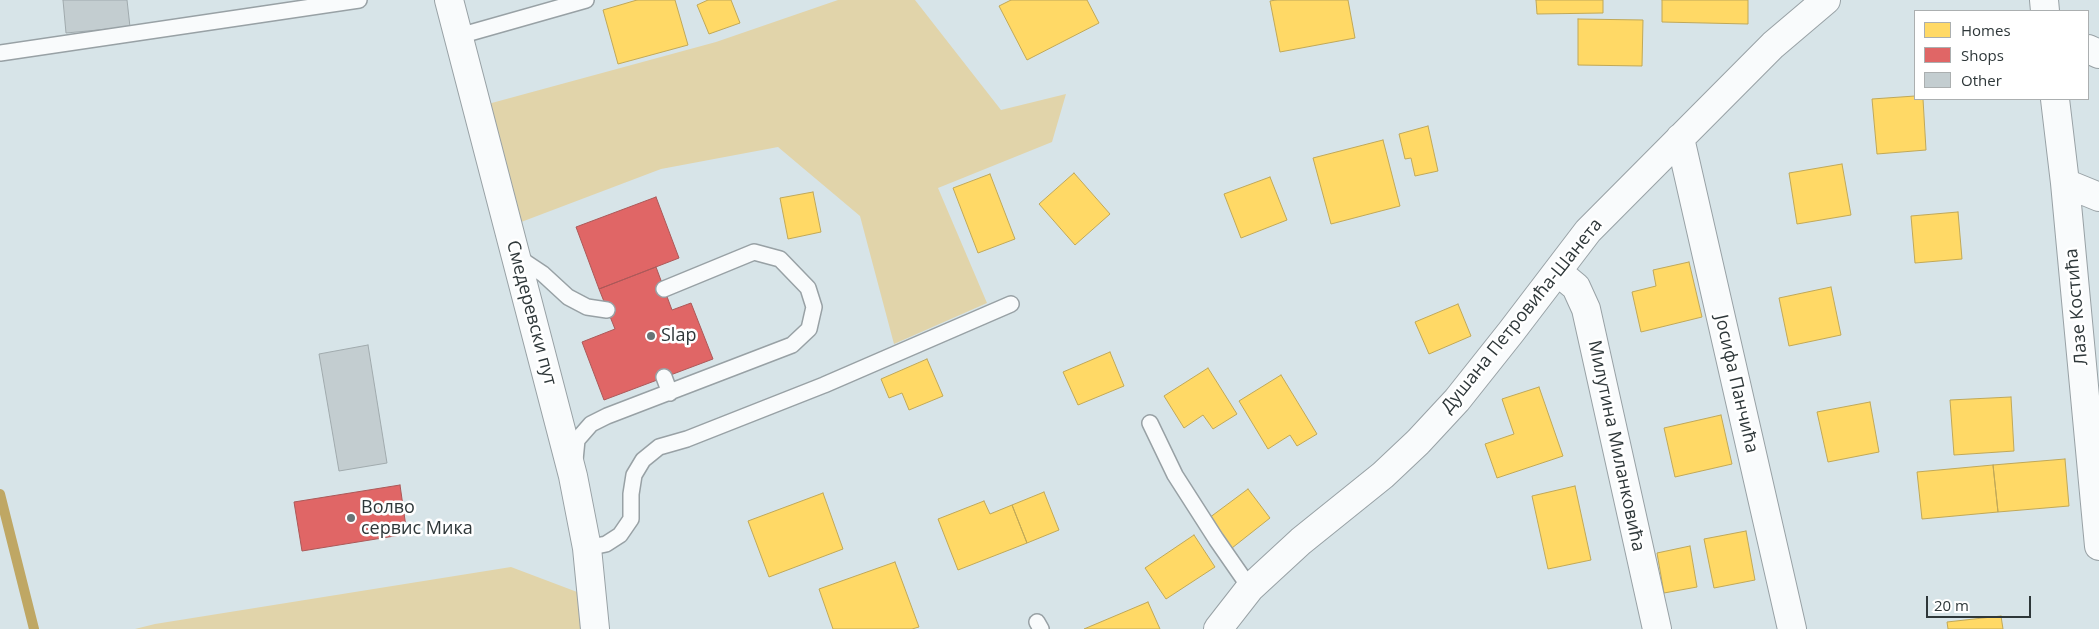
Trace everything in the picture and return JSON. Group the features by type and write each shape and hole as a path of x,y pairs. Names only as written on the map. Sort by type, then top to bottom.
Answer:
{"street":[{"name":"Смедеревски пут","path":"449,0 572,476 587,548 595,629"},
{"name":"Душана Петровића-Шанета","path":"1218,629 1250,588 1301,541 1383,475 1418,442 1457,400 1588,231 1773,45 1826,0"},
{"name":"Лазе Костића","path":"2056,100 2099,546"},
{"name":"Јосифа Панчића","path":"1680,138 1792,629"},
{"path":"2065,183 2099,197"},
{"name":"Милутина Миланковића","path":"1558,272 1576,287 1586,309 1657,629"}],"lane":[{"path":"0,53 359,0"},
{"path":"459,36 586,0"},
{"path":"572,476 577,440 592,424 607,416 792,346 809,329 814,307 808,288 780,258 754,252 664,289"},
{"path":"516,256 543,274 568,297 587,307 607,310"},
{"path":"587,548 606,544 620,535 631,519 631,494 634,476 643,460 659,447 687,439 824,385 1011,304"},
{"path":"664,377 670,393"},
{"path":"1150,424 1175,475 1250,588"}],"shaded area":[{"path":"838,0 915,0 1001,110 1066,94 1052,142 938,188 987,303 894,344 860,216 778,147 661,169 508,227 477,107 716,42"},
{"path":"511,567 593,598 595,629 135,629 155,624"}],"building: Homes":[{"path":"637,0 675,0 688,45 618,64 603,10"},
{"path":"708,0 731,0 740,23 709,34 697,5"},
{"path":"1011,0 1087,0 1099,23 1027,60 999,6"},
{"path":"1348,0 1355,38 1280,52 1270,1"},
{"path":"1536,0 1603,0 1603,13 1537,14"},
{"path":"1662,0 1748,0 1748,24 1662,22"},
{"path":"1578,19 1643,20 1642,66 1578,65"},
{"path":"1914,96 1914,100 1923,100 1926,150 1877,154 1872,99"},
{"path":"1428,126 1438,171 1415,176 1411,158 1405,159 1399,134"},
{"path":"1383,140 1400,206 1331,224 1313,158"},
{"path":"1842,164 1851,215 1797,224 1789,173"},
{"path":"1074,173 1110,214 1075,245 1039,204"},
{"path":"990,174 1015,239 978,253 953,188"},
{"path":"1270,177 1287,220 1241,238 1224,194"},
{"path":"813,192 821,232 788,239 780,198"},
{"path":"1958,212 1962,259 1915,263 1911,216"},
{"path":"1689,262 1702,317 1641,332 1632,292 1656,286 1653,270"},
{"path":"1831,287 1841,335 1789,346 1779,298"},
{"path":"1458,304 1471,336 1429,354 1415,322"},
{"path":"1110,352 1124,386 1078,405 1063,372"},
{"path":"927,359 943,396 909,410 902,393 889,398 881,379"},
{"path":"1208,368 1237,414 1213,429 1203,415 1184,428 1164,396"},
{"path":"1281,375 1317,434 1297,446 1290,435 1268,449 1239,401"},
{"path":"1539,387 1563,456 1497,478 1485,444 1514,434 1502,399"},
{"path":"2011,397 2014,451 1954,455 1950,400"},
{"path":"1870,402 1879,452 1828,462 1817,412"},
{"path":"1721,415 1732,464 1675,477 1664,428"},
{"path":"2065,459 2069,506 1998,512 1993,465"},
{"path":"1993,465 1998,512 1922,519 1917,472"},
{"path":"1575,486 1591,560 1548,569 1532,496"},
{"path":"1248,489 1270,518 1232,548 1209,518"},
{"path":"1044,492 1059,530 1027,543 1012,505"},
{"path":"823,493 843,549 769,577 748,521"},
{"path":"984,501 990,514 1012,505 1027,543 958,570 938,519"},
{"path":"1746,531 1755,580 1714,588 1704,539"},
{"path":"1194,535 1215,567 1166,599 1145,568"},
{"path":"1690,546 1697,587 1664,593 1657,553"},
{"path":"895,562 919,627 912,629 833,629 819,589"},
{"path":"1148,602 1160,629 1084,629"},
{"path":"2001,616 2003,629 1948,629 1947,622"}],"building: Shops":[{"path":"656,197 679,258 599,289 576,227"},
{"name":"Slap","path":"656,267 672,310 691,303 713,359 604,400 582,342 615,329 599,289"},
{"name":"Волво сервис Мика","path":"400,485 407,534 302,551 294,502"}],"building: Other":[{"path":"63,0 127,0 130,27 66,33"},
{"path":"368,345 387,463 339,471 319,354"}],"waterway":[{"path":"0,494 34,629"}],"place":[{"name":"Slap","path":"651,336"},
{"name":"Волво сервис Мика","path":"351,518"}]}
